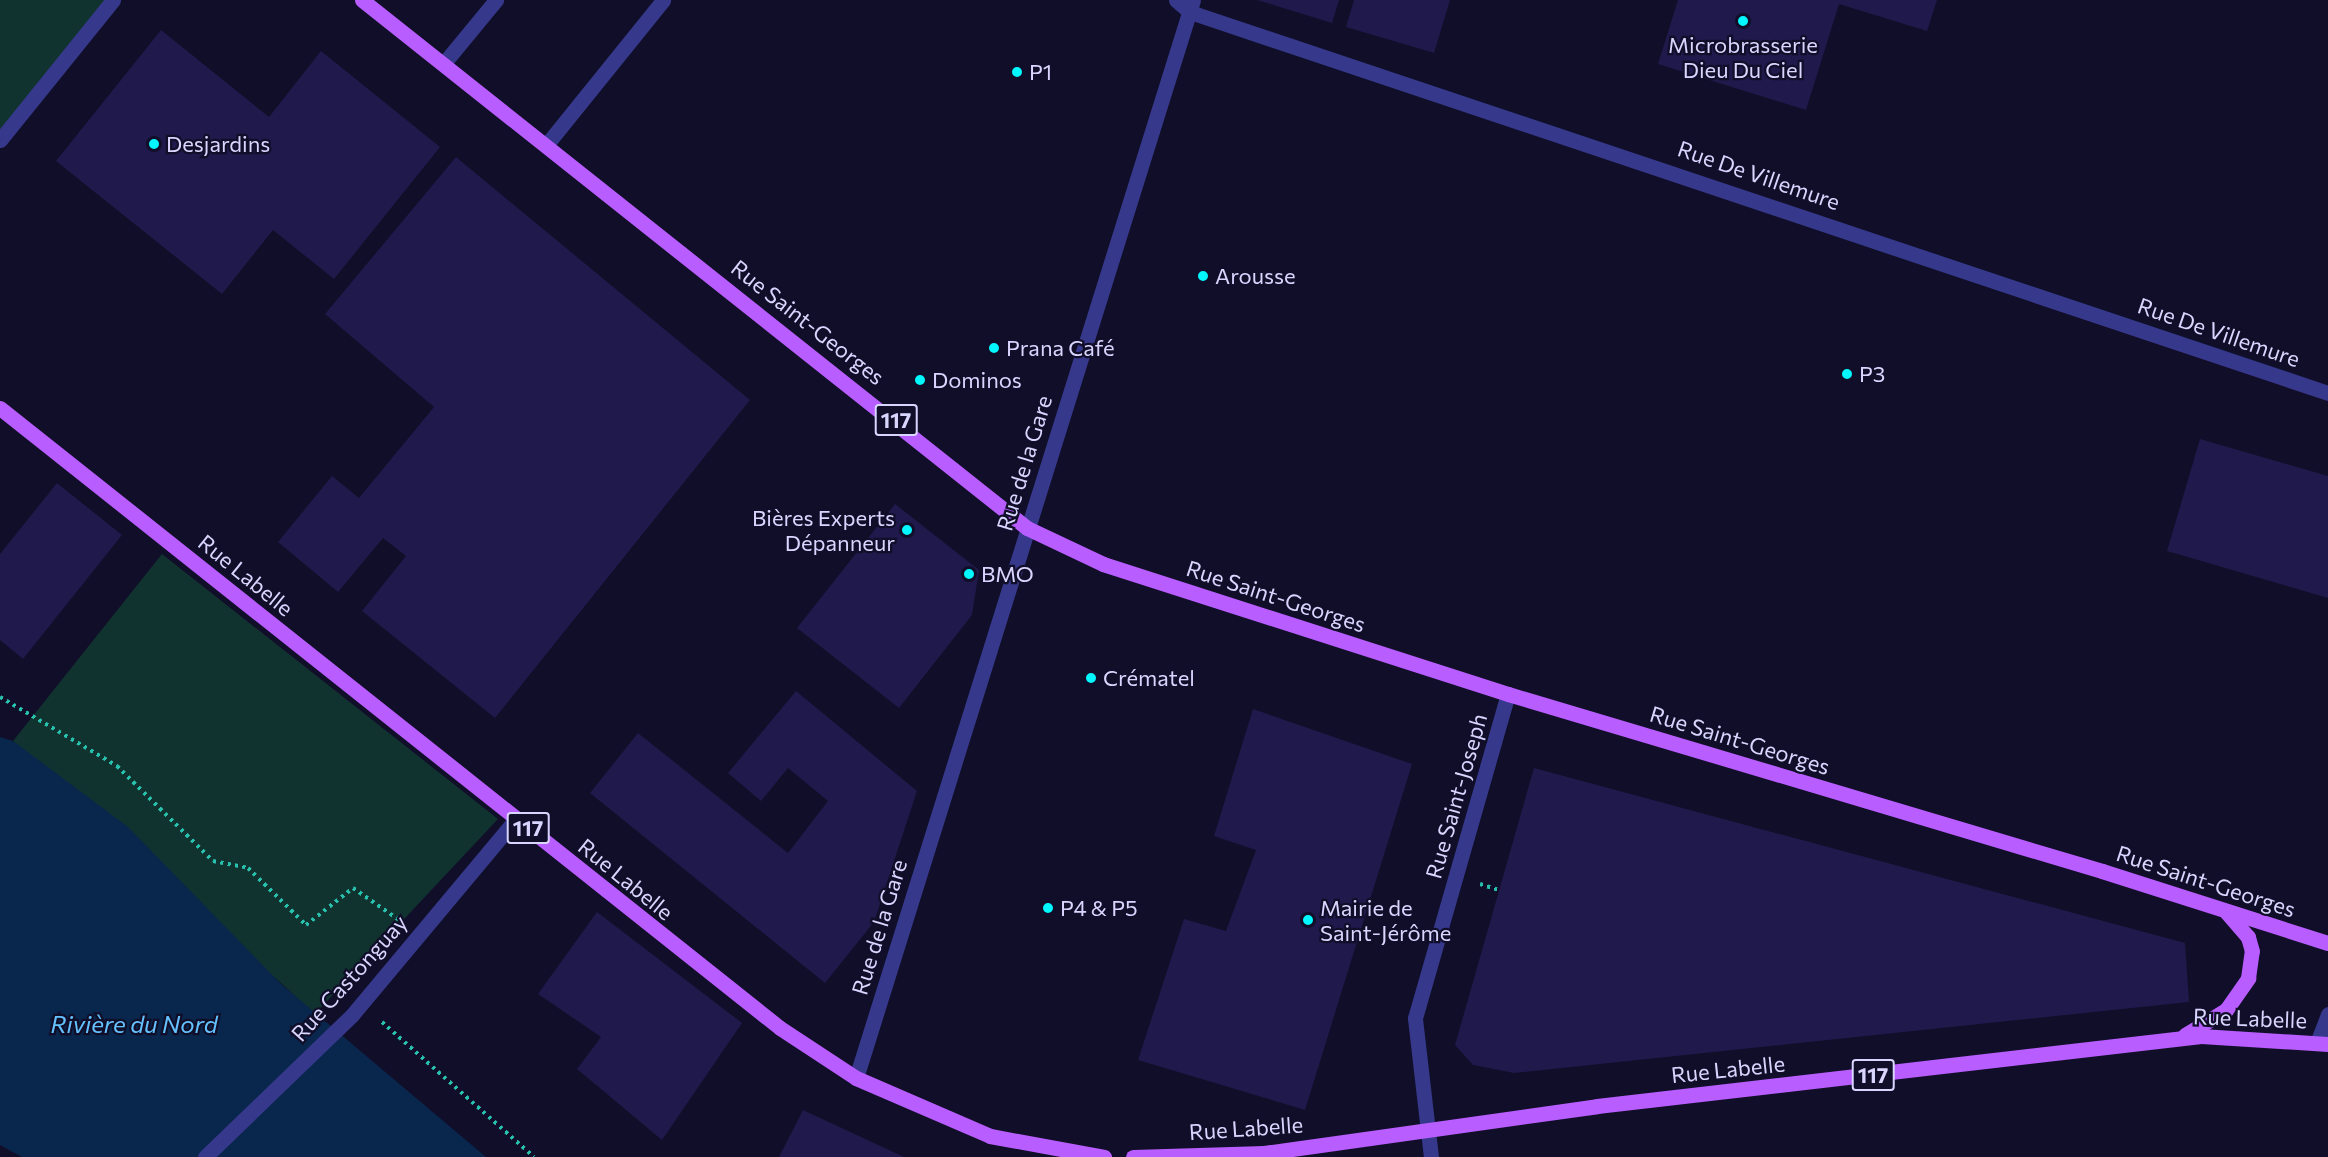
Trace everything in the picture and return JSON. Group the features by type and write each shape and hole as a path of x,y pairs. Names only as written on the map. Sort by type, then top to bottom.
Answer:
{"main road":[{"name":"Rue Saint-Georges","path":"362,0 547,144 1027,528 1103,564 1508,694 2328,944"},
{"name":"Rue Labelle","path":"0,408 731,992 856,1077 990,1136 1104,1157"},
{"path":"2180,1038 2226,1010 2248,978 2252,951 2248,937 2225,911"},
{"name":"Rue Labelle","path":"1133,1157 1264,1153 1428,1128 2180,1038 2323,1043"}],"street":[{"path":"0,140 113,0"},
{"path":"444,63 496,0"},
{"path":"547,144 663,0"},
{"name":"Rue De Villemure","path":"1176,0 2328,393"},
{"name":"Rue de la Gare","path":"856,1077 1192,6"},
{"name":"Rue Saint-Joseph","path":"1431,1157 1415,1018 1508,694"},
{"name":"Rue Castonguay","path":"205,1157 357,1009 516,819"},
{"path":"2323,1043 2328,1014"}],"path":[{"path":"0,697 117,766 213,861 248,868 306,925 353,888 420,934"},
{"path":"357,1009 534,1157"}],"green space":[{"path":"0,0 113,0 0,140"},
{"path":"162,554 498,819 315,1014 13,741"}],"water":[{"name":"Rivière du Nord","path":"0,737 13,741 128,827 281,984 486,1157 22,1157 0,1145"}],"building":[{"path":"1257,0 1339,0 1332,23"},
{"path":"1354,0 1450,0 1434,53 1346,27"},
{"path":"1678,0 1937,0 1927,31 1839,4 1806,110 1658,64"},
{"path":"161,30 269,117 321,51 440,147 334,279 273,230 222,294 56,161"},
{"path":"456,157 750,400 495,718 362,611 406,556 383,538 338,592 278,542 332,476 359,498 434,407 325,314"},
{"path":"2200,439 2328,476 2328,598 2167,551"},
{"path":"57,483 122,535 23,659 0,640 0,554"},
{"path":"895,504 979,570 972,615 899,708 797,628"},
{"path":"796,691 917,791 874,922 825,983 590,793 638,733 788,853 828,801 788,768 761,801 728,773"},
{"path":"1253,709 1412,764 1305,1110 1138,1060 1184,919 1226,931 1256,850 1214,836"},
{"path":"1534,768 2185,943 2189,1002 1514,1073 1473,1065 1455,1045"},
{"path":"597,912 742,1023 662,1140 577,1069 601,1037 538,994"},
{"path":"803,1110 904,1157 779,1157"}],"place":[{"name":"Microbrasserie Dieu Du Ciel","path":"1743,21"},
{"name":"P1","path":"1017,72"},
{"name":"Desjardins","path":"154,144"},
{"name":"Arousse","path":"1203,276"},
{"name":"Prana Café","path":"994,348"},
{"name":"P3","path":"1847,374"},
{"name":"Dominos","path":"920,380"},
{"name":"Bières Experts Dépanneur","path":"907,530"},
{"name":"BMO","path":"969,574"},
{"name":"Crématel","path":"1091,678"},
{"name":"P4 & P5","path":"1048,908"},
{"name":"Mairie de Saint-Jérôme","path":"1308,920"}]}
